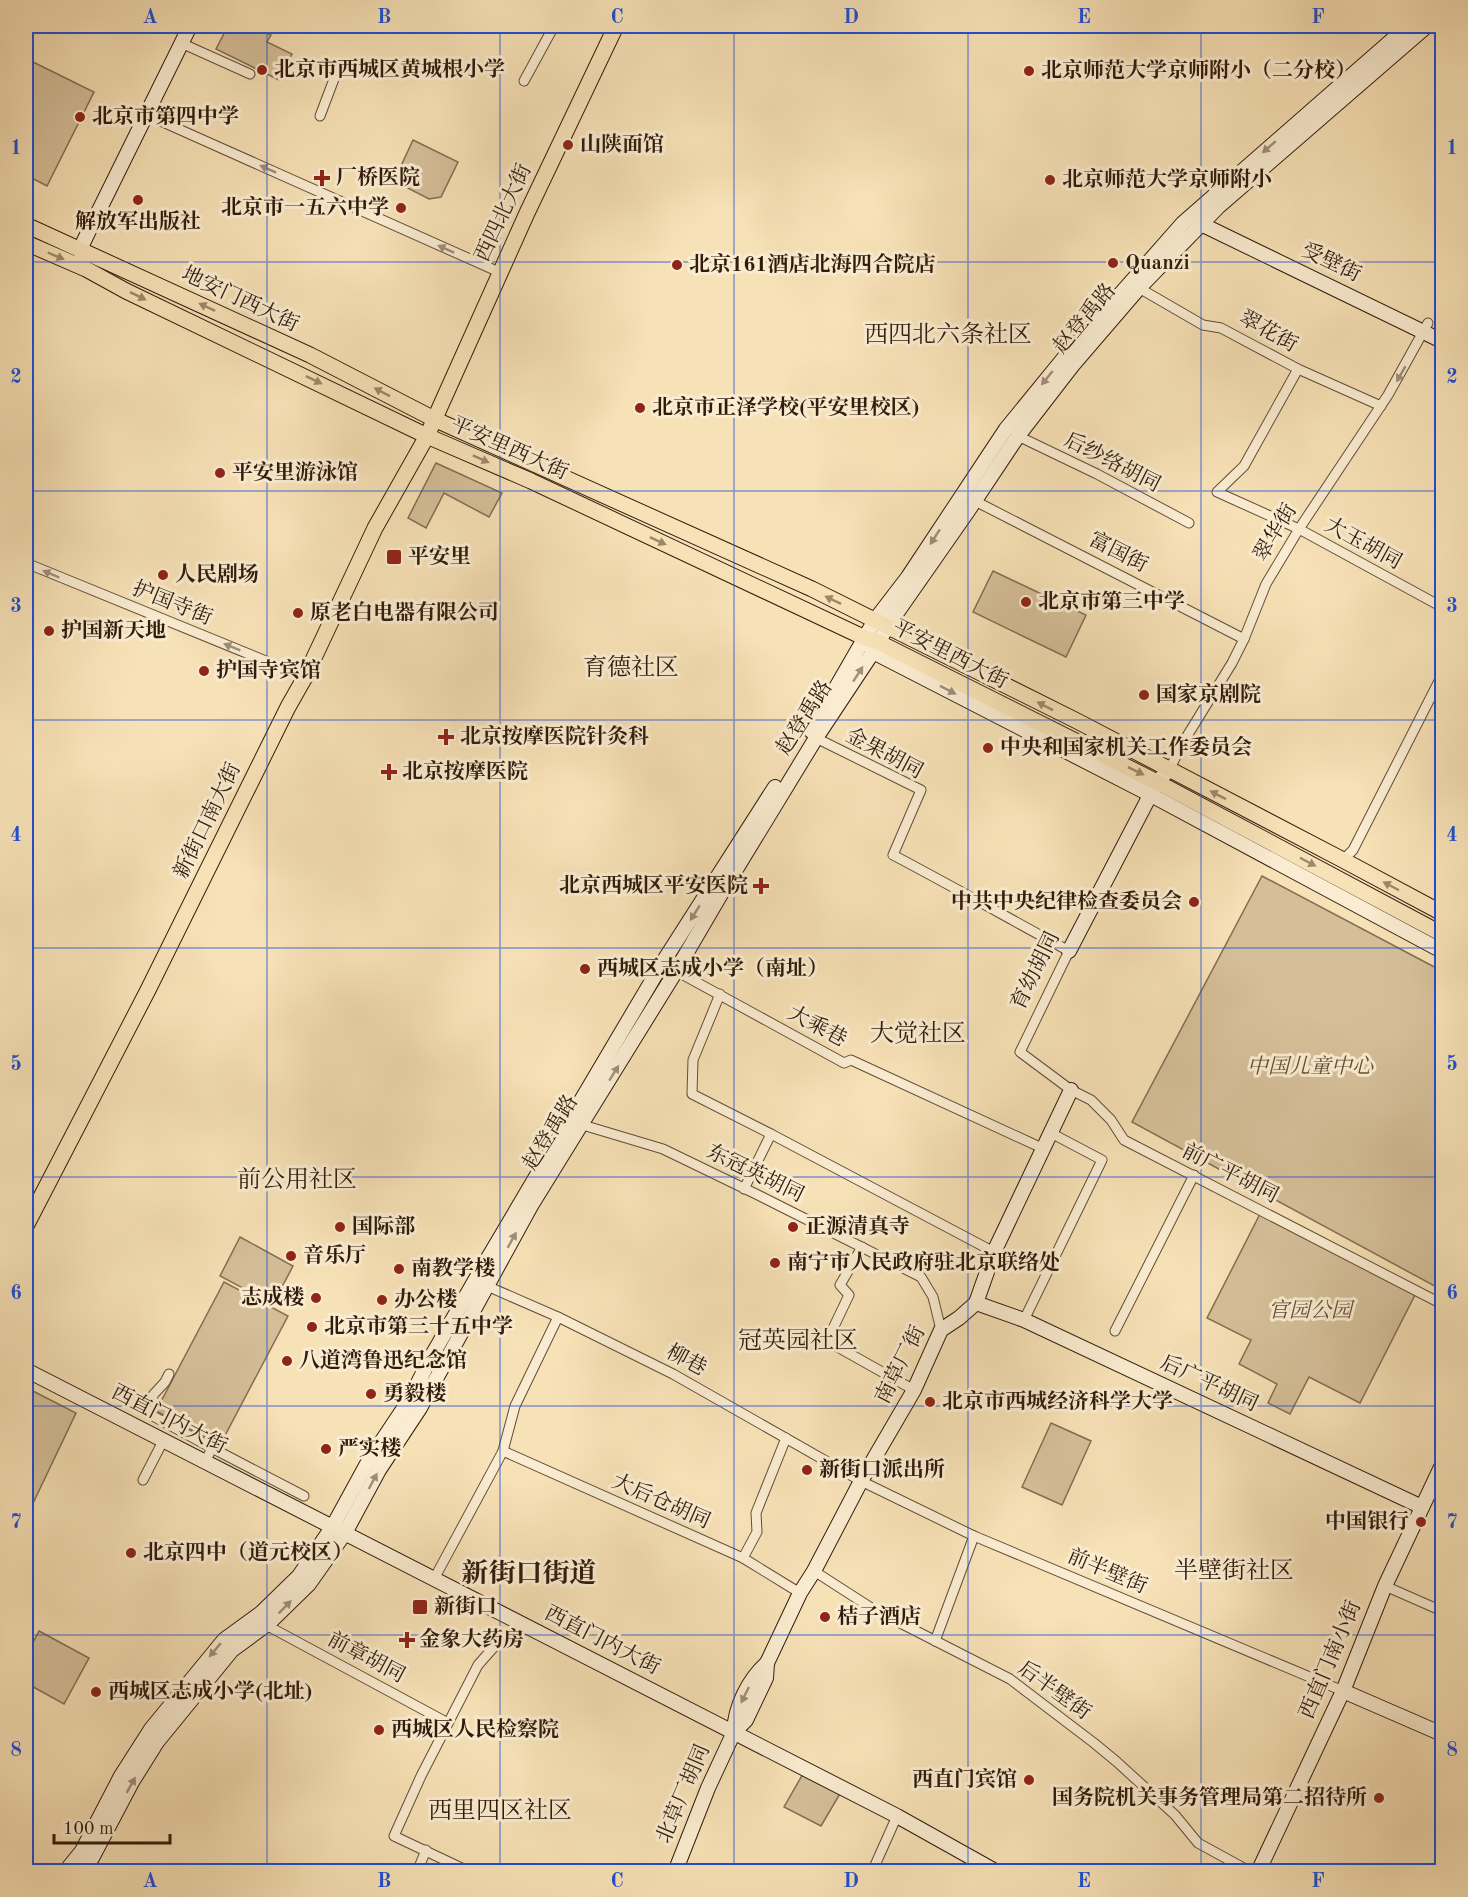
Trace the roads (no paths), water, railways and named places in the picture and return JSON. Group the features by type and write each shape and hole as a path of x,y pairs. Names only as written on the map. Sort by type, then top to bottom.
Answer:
{"main road":[{"path":"86,269 80,249 190,26"},
{"name":"西四北大街","path":"427,436 500,273 616,26"},
{"name":"赵登禹路","path":"339,1529 368,1462 410,1399 481,1270 676,971 872,644 881,623 909,577 1006,429 1064,358 1183,223 1408,26"},
{"name":"赵登禹路","path":"881,623 975,501 1018,436 1072,366 1139,288 1201,224 1305,130 1427,26"},
{"name":"受壁街","path":"1201,224 1427,327 1443,341"},
{"name":"地安门西大街","path":"26,225 310,355 434,419"},
{"name":"地安门西大街","path":"26,243 86,269 126,291 427,436"},
{"name":"平安里西大街","path":"434,419 812,589 1169,770 1443,914"},
{"name":"平安里西大街","path":"427,436 531,481 872,644 1443,934"},
{"name":"新街口南大街","path":"26,1226 148,990 288,706 305,677 375,528 427,436"},
{"name":"赵登禹路","path":"339,1529 420,1408 663,963 808,736 872,644"},
{"name":"育幼胡同","path":"1069,951 1154,789 1169,770"},
{"path":"1154,789 1443,951"},
{"path":"976,1303 994,1252 1049,1132 1071,1090"},
{"name":"后广平胡同","path":"976,1303 1024,1320 1422,1507"},
{"name":"南草厂街","path":"734,1732 746,1720 766,1678 767,1663 800,1593 914,1390 941,1329 959,1318 976,1303"},
{"name":"西直门内大街","path":"26,1370 897,1816 997,1872"},
{"name":"西直门南小街","path":"1258,1872 1343,1690 1386,1586 1443,1465"},
{"path":"81,1872 92,1858 132,1782 157,1742 232,1650 266,1625 309,1584 339,1529"},
{"path":"65,1872 82,1851 121,1776 151,1729 224,1640 261,1613 299,1576 339,1529"},
{"path":"1343,1690 1443,1734"},
{"name":"北草厂胡同","path":"675,1872 708,1788 734,1732"}],"street":[{"path":"524,81 554,26"},
{"path":"181,44 250,75"},
{"path":"320,116 334,79"},
{"path":"147,115 500,273"},
{"name":"翠花街","path":"1139,288 1203,325 1221,328 1298,369 1381,406"},
{"name":"翠华街","path":"1169,770 1232,663 1266,584 1299,529 1381,406 1427,327"},
{"name":"大玉胡同","path":"1298,369 1244,466 1217,492 1299,529 1443,607"},
{"name":"后纱络胡同","path":"1018,436 1097,474 1189,523"},
{"name":"富国街","path":"975,501 1244,639"},
{"name":"护国寺街","path":"26,563 305,677"},
{"path":"1343,860 1353,850 1443,675"},
{"name":"金果胡同","path":"816,738 921,790 893,855 1069,951"},
{"name":"育幼胡同","path":"1020,1052 1069,951"},
{"name":"大乘巷","path":"676,971 844,1063 851,1060 1042,1148"},
{"path":"720,994 693,1060 692,1094 994,1252"},
{"name":"前广平胡同","path":"1020,1052 1071,1090 1091,1100 1111,1119 1124,1140 1443,1304"},
{"name":"东冠英胡同","path":"576,1123 663,1149 921,1277 933,1297 941,1329"},
{"path":"1024,1320 1102,1160 1049,1132"},
{"path":"744,1189 771,1134"},
{"path":"1115,1330 1194,1175"},
{"path":"862,1247 840,1285 849,1295 827,1341 914,1390"},
{"name":"柳巷","path":"488,1286 558,1317 673,1374 861,1481"},
{"path":"434,1579 503,1451 515,1406 558,1317"},
{"path":"169,1374 153,1395 151,1415 304,1496"},
{"path":"743,1558 757,1532 756,1513 786,1438"},
{"path":"144,1480 164,1441"},
{"path":"205,1462 212,1448"},
{"name":"大后仓胡同","path":"503,1451 743,1558 800,1593"},
{"name":"前半壁街","path":"861,1481 974,1536 1343,1690"},
{"path":"935,1641 974,1536"},
{"name":"后半壁街","path":"814,1571 873,1609 1010,1679 1117,1762 1175,1815 1198,1843 1251,1872"},
{"path":"1386,1586 1443,1611"},
{"name":"前章胡同","path":"266,1625 448,1724"},
{"path":"470,1872 394,1836 421,1776 478,1665 501,1639 526,1626"},
{"path":"872,1872 897,1816"},
{"path":"417,1872 426,1850"}],"place":[{"name":"北京市西城区黄城根小学","path":"262,70"},
{"name":"北京师范大学京师附小（二分校）","path":"1029,71"},
{"name":"北京市第四中学","path":"80,117"},
{"name":"山陕面馆","path":"568,145"},
{"name":"厂桥医院","path":"322,178"},
{"name":"北京师范大学京师附小","path":"1050,180"},
{"name":"解放军出版社","path":"138,200"},
{"name":"北京市一五六中学","path":"401,208"},
{"name":"Quanzi","path":"1113,263"},
{"name":"北京161酒店北海四合院店","path":"677,265"},
{"name":"北京市正泽学校(平安里校区)","path":"640,408"},
{"name":"平安里游泳馆","path":"220,473"},
{"name":"平安里","path":"394,557"},
{"name":"人民剧场","path":"163,575"},
{"name":"北京市第三中学","path":"1026,602"},
{"name":"原老白电器有限公司","path":"298,613"},
{"name":"护国新天地","path":"49,631"},
{"name":"护国寺宾馆","path":"204,671"},
{"name":"国家京剧院","path":"1144,695"},
{"name":"北京按摩医院针灸科","path":"446,737"},
{"name":"中央和国家机关工作委员会","path":"988,748"},
{"name":"北京按摩医院","path":"389,772"},
{"name":"北京西城区平安医院","path":"761,886"},
{"name":"中共中央纪律检查委员会","path":"1194,902"},
{"name":"西城区志成小学（南址）","path":"585,969"},
{"name":"国际部","path":"340,1227"},
{"name":"正源清真寺","path":"793,1227"},
{"name":"音乐厅","path":"291,1256"},
{"name":"南宁市人民政府驻北京联络处","path":"775,1263"},
{"name":"南教学楼","path":"399,1269"},
{"name":"志成楼","path":"316,1298"},
{"name":"办公楼","path":"382,1300"},
{"name":"北京市第三十五中学","path":"312,1327"},
{"name":"八道湾鲁迅纪念馆","path":"287,1361"},
{"name":"勇毅楼","path":"371,1394"},
{"name":"北京市西城经济科学大学","path":"930,1402"},
{"name":"严实楼","path":"326,1449"},
{"name":"新街口派出所","path":"807,1470"},
{"name":"中国银行","path":"1421,1522"},
{"name":"北京四中（道元校区）","path":"131,1553"},
{"name":"新街口","path":"420,1607"},
{"name":"桔子酒店","path":"825,1617"},
{"name":"金象大药房","path":"407,1640"},
{"name":"西城区志成小学(北址)","path":"96,1692"},
{"name":"西城区人民检察院","path":"379,1730"},
{"name":"西直门宾馆","path":"1029,1780"},
{"name":"国务院机关事务管理局第二招待所","path":"1379,1798"}],"district":[{"name":"西四北六条社区","path":"948,336"},
{"name":"育德社区","path":"631,669"},
{"name":"大觉社区","path":"918,1035"},
{"name":"前公用社区","path":"297,1181"},
{"name":"冠英园社区","path":"798,1342"},
{"name":"半壁街社区","path":"1234,1572"},
{"name":"新街口街道","path":"529,1574"},
{"name":"西里四区社区","path":"500,1812"}],"park label":[{"name":"中国儿童中心","path":"1310,1067"},
{"name":"官园公园","path":"1310,1311"}]}
